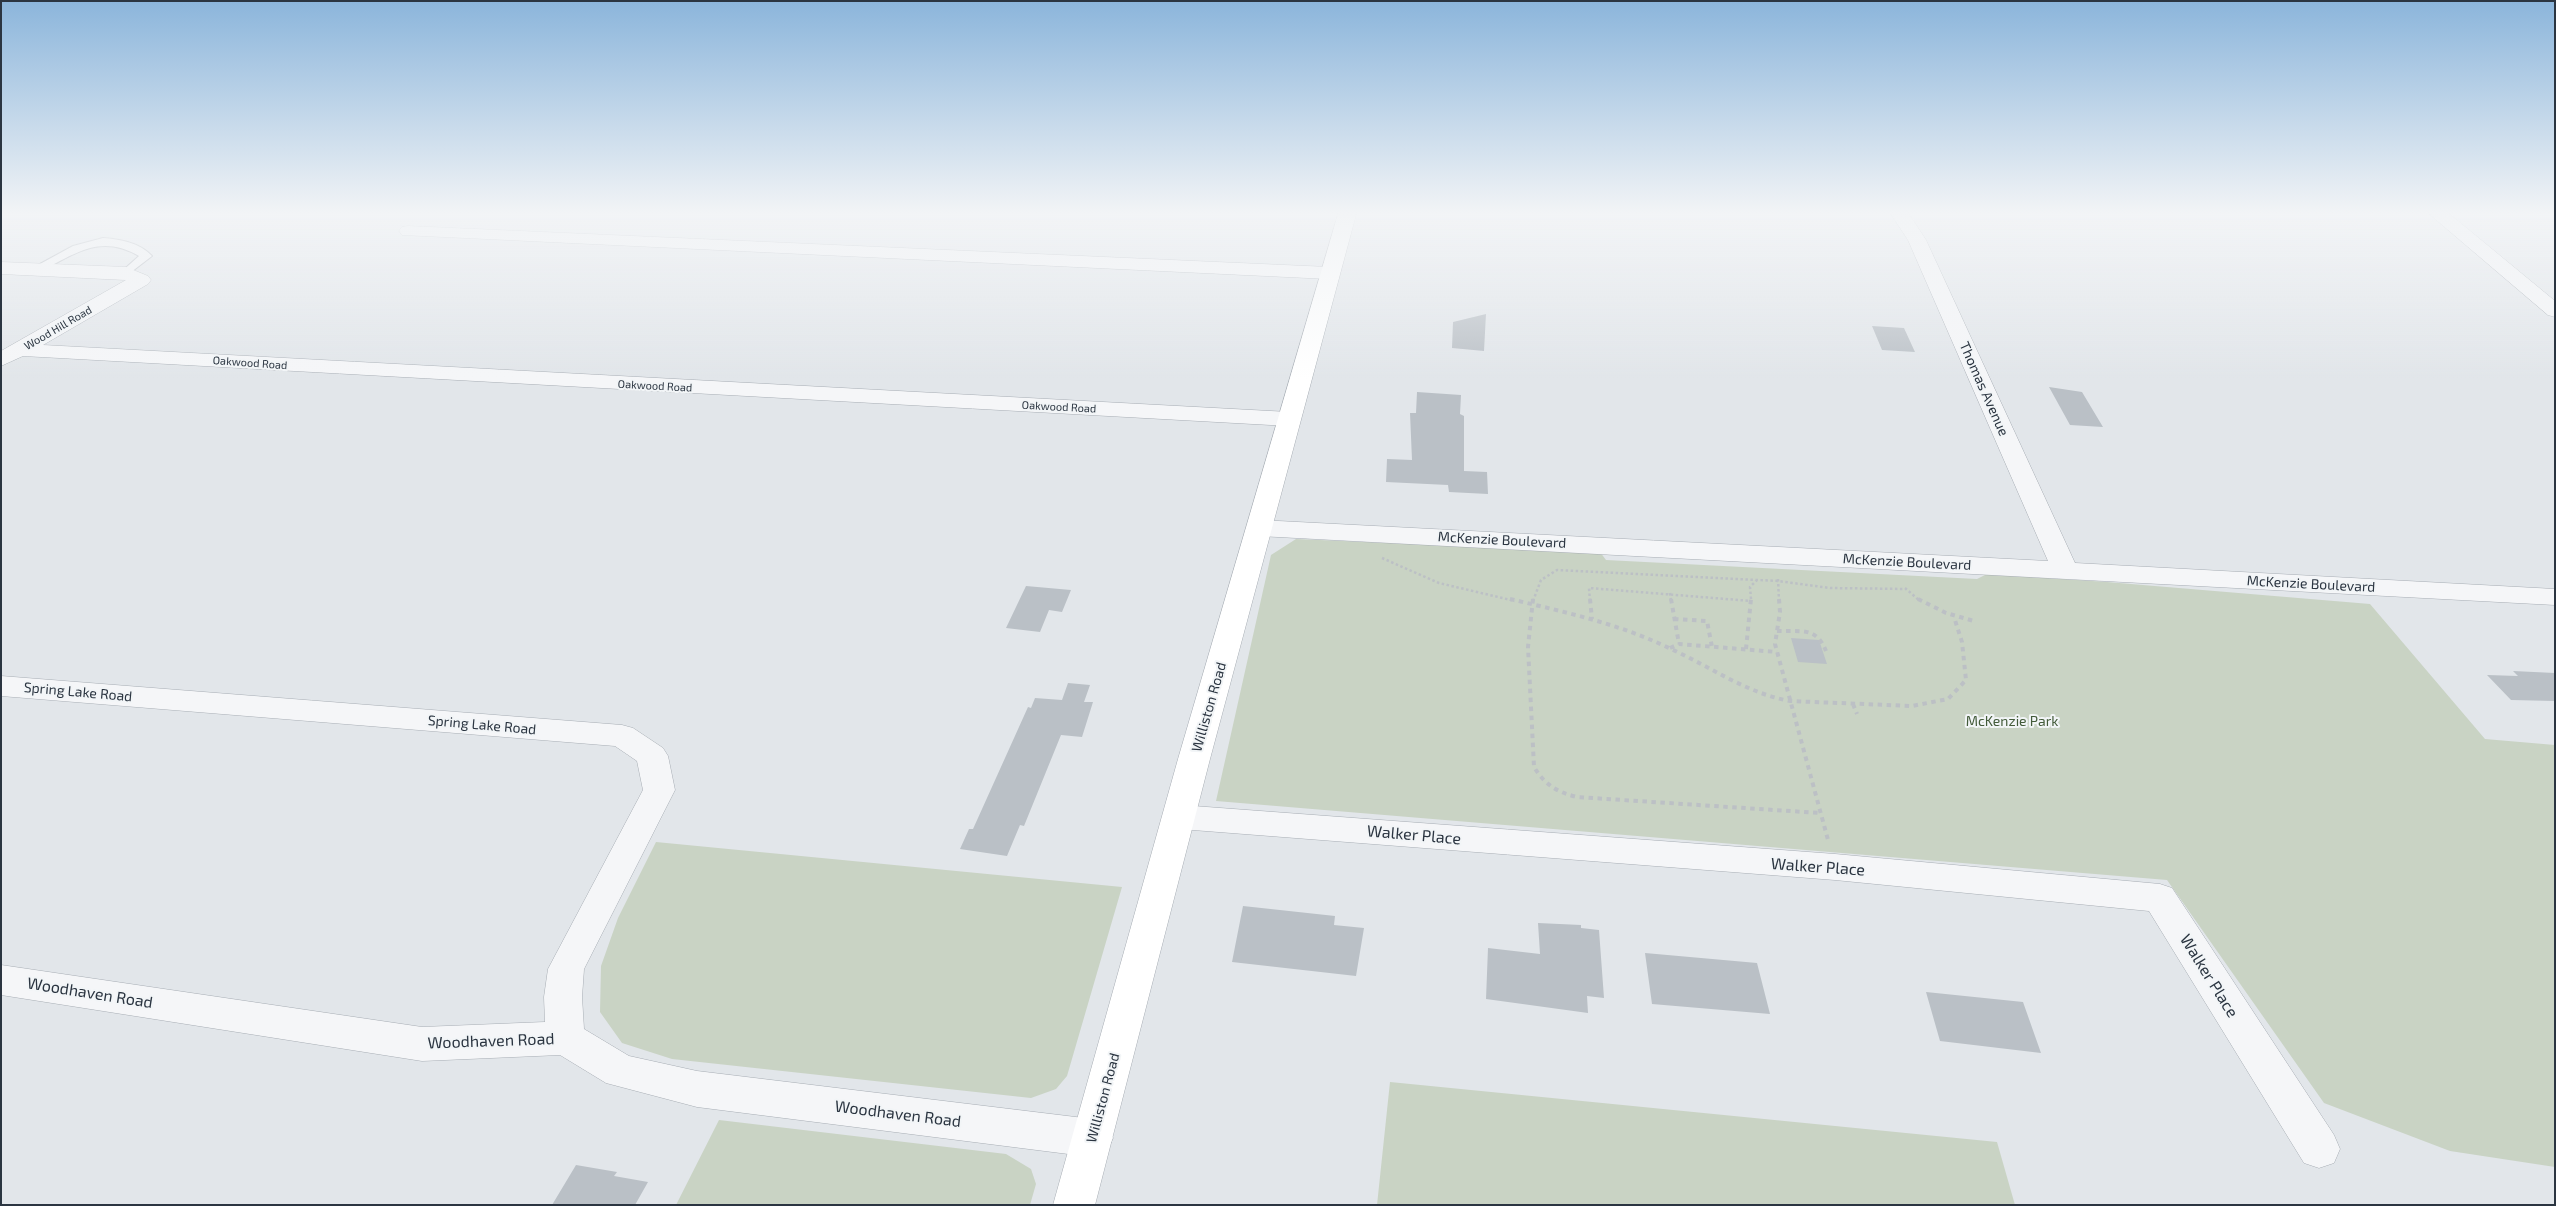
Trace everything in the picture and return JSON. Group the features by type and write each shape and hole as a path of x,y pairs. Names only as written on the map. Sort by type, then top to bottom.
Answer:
{"main road":[{"name":"Williston Road","path":"1074,1205 1331,267"}],"street":[{"path":"1204,267 1329,273"},
{"name":"Thomas Avenue","path":"1929,267 2065,570"},
{"path":"2503,267 2555,311"},
{"path":"1,268 134,277"},
{"name":"Wood Hill Road","path":"1,360 20,350 134,277"},
{"name":"Oakwood Road","path":"20,350 1289,419"},
{"name":"McKenzie Boulevard","path":"1259,528 2555,597"},
{"name":"Spring Lake Road","path":"1,686 622,736 652,756 659,790 566,969 563,998 565,1038"},
{"name":"Walker Place","path":"1180,817 1835,868 2160,898 2319,1149"},
{"name":"Woodhaven Road","path":"1,980 422,1044 565,1038 620,1071 697,1089 1092,1138"}],"lane":[{"path":"35,270 41,267"},
{"path":"134,277 140,267"}],"path":[{"path":"1768,554 1778,581 1780,612 1775,644 1835,868"},
{"path":"1376,556 1439,583 1592,619 1670,648 1744,687 1773,698 1790,701 1912,706 1948,699 1966,680 1962,642 1954,617"},
{"path":"1891,561 1906,589 1927,606 1954,617 1974,621"},
{"path":"1820,813 1578,797 1557,792 1541,781 1534,767 1528,654 1532,605 1540,583 1546,575 1557,570 1778,581 1830,588 1906,589"},
{"path":"1746,649 1744,636 1752,609 1750,587 1757,580"},
{"path":"1592,619 1589,588 1750,598"},
{"path":"1670,593 1679,644"},
{"path":"1674,619 1707,621 1712,647"},
{"path":"1777,631 1813,633 1821,638 1826,651"},
{"path":"1670,648 1679,644 1777,652"},
{"path":"1853,704 1857,714"}],"green space":[{"name":"McKenzie Park","path":"1296,539 1600,552 1606,560 1977,579 1987,574 2370,604 2485,739 2555,745 2555,1167 2450,1151 2324,1103 2167,880 1216,801 1271,555"},
{"path":"656,842 1122,887 1067,1076 1056,1089 1031,1098 672,1059 622,1043 600,1012 601,966 618,918"},
{"path":"1390,1082 1997,1142 2015,1205 1377,1205"},
{"path":"719,1120 1006,1154 1031,1169 1036,1184 1030,1205 676,1205"}],"building":[{"path":"1486,314 1484,351 1452,348 1453,322"},
{"path":"1872,326 1904,328 1915,352 1882,350"},
{"path":"2049,387 2082,392 2103,427 2070,425"},
{"path":"1417,392 1461,395 1460,414 1464,416 1464,471 1487,472 1488,494 1449,492 1448,485 1386,482 1387,459 1412,460 1410,413 1416,413"},
{"path":"1026,586 1071,590 1062,612 1049,610 1040,632 1006,628"},
{"path":"1791,638 1819,640 1827,664 1798,662"},
{"path":"2513,671 2555,673 2555,701 2511,700 2487,675 2518,676"},
{"path":"1068,683 1090,685 1084,702 1093,702 1082,737 1061,735 1024,826 1020,825 1007,856 960,849 969,829 973,829 1028,707 1031,708 1035,698 1062,700"},
{"path":"1243,906 1335,916 1334,925 1364,928 1356,976 1232,962"},
{"path":"1538,923 1581,925 1581,928 1599,930 1604,998 1587,996 1588,1013 1486,999 1488,948 1540,954"},
{"path":"1645,953 1757,963 1770,1014 1652,1004"},
{"path":"1926,992 2023,1002 2041,1053 1940,1041"},
{"path":"576,1165 617,1172 614,1176 648,1182 635,1205 552,1205"}]}
